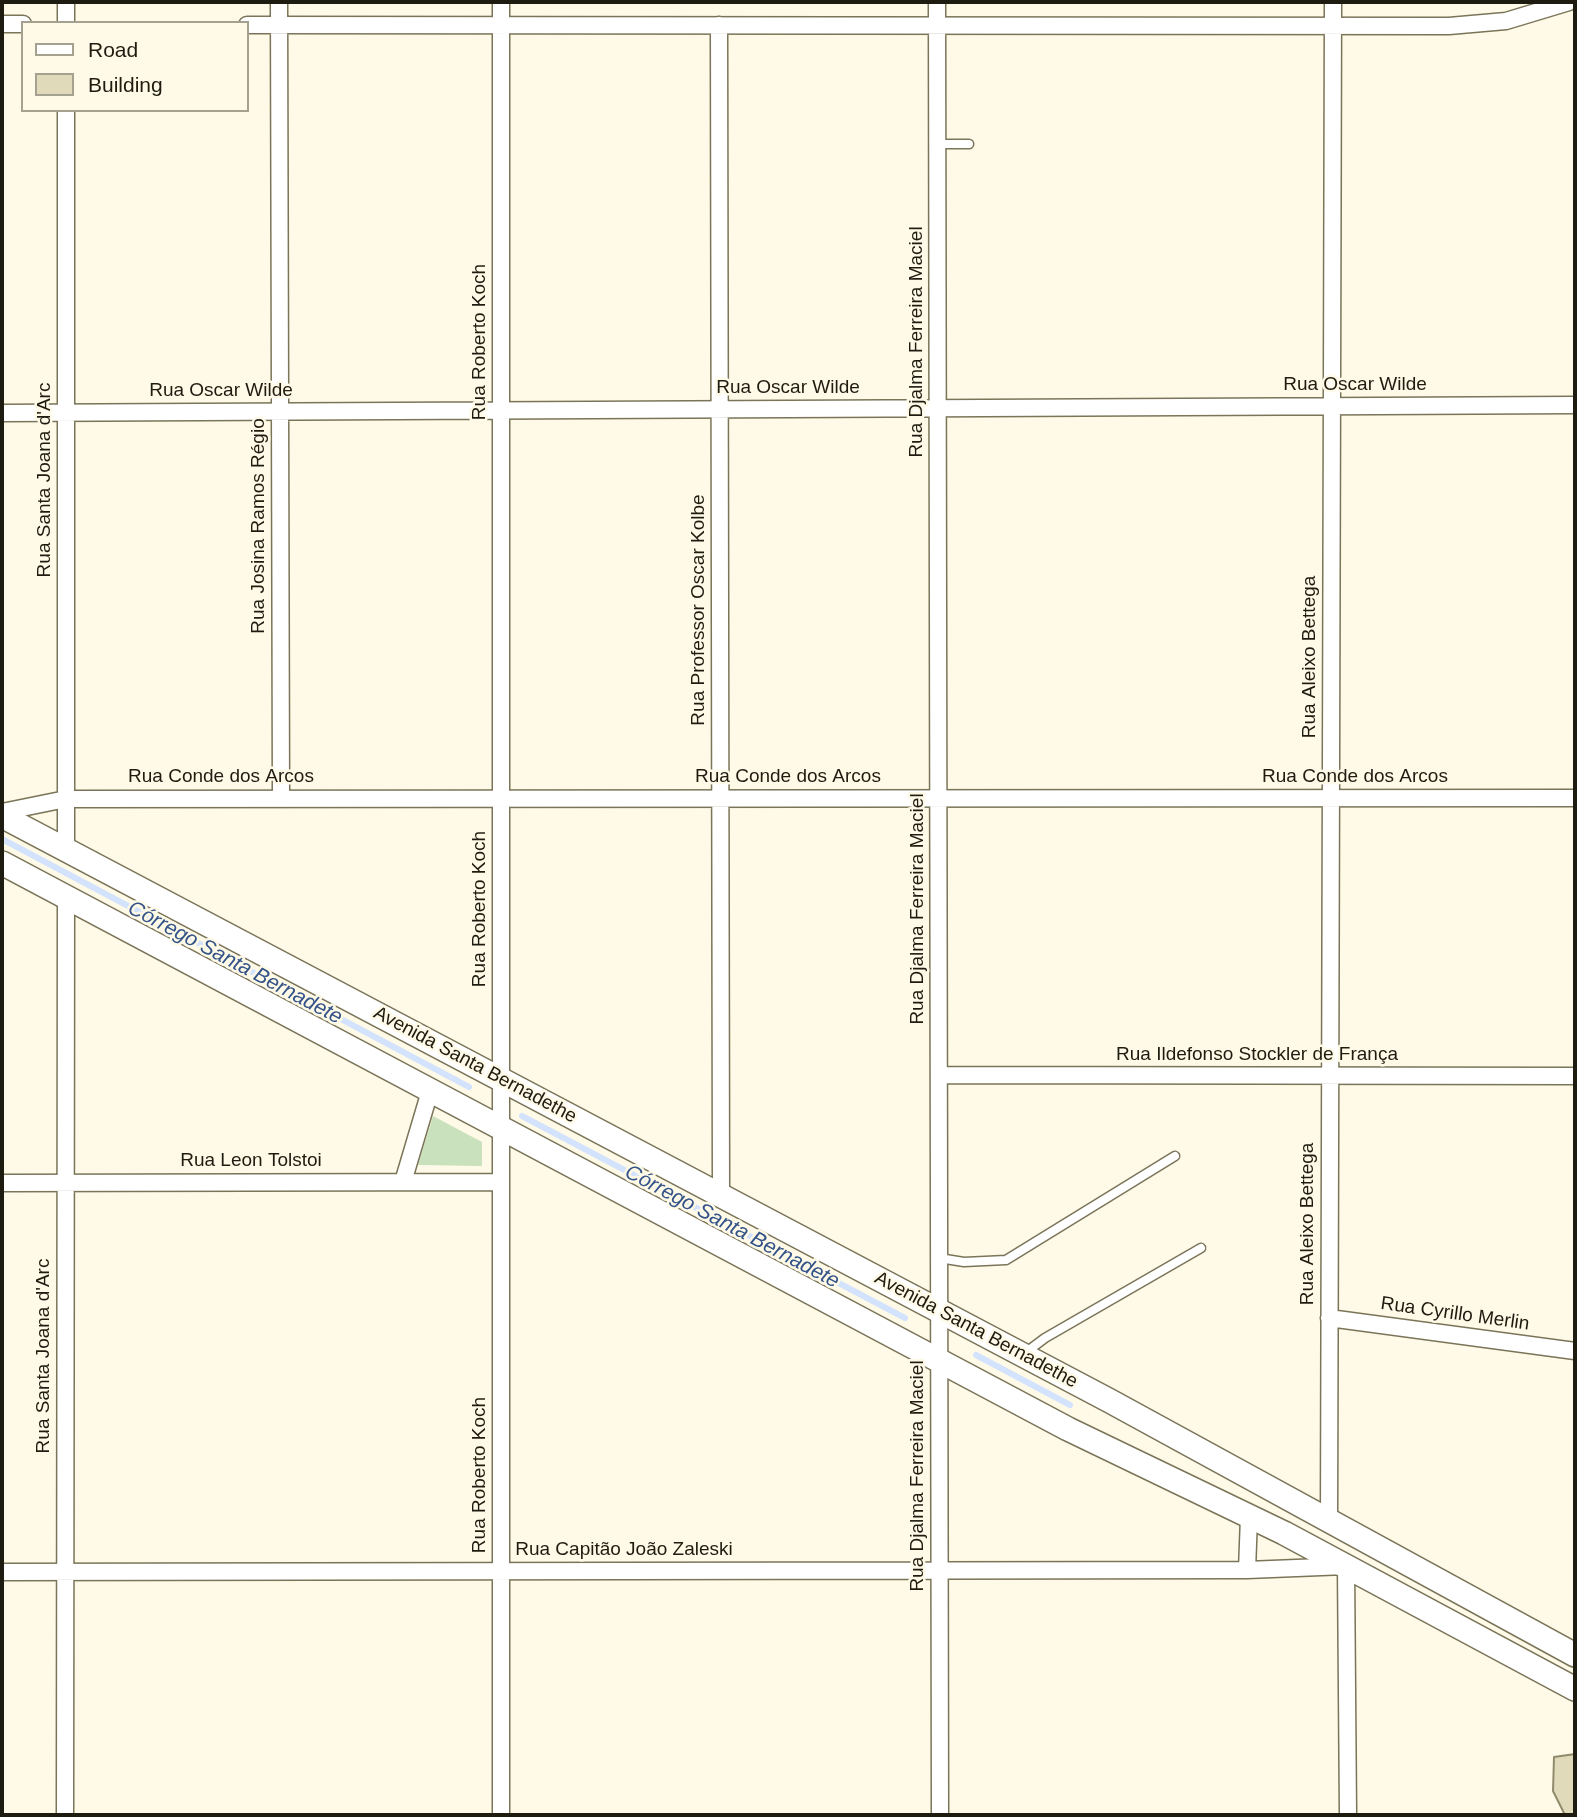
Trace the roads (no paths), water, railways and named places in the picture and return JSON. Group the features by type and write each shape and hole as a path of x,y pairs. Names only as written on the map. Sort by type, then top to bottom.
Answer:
{"main road":[{"name":"Avenida Santa Bernadethe","path":"2,814 1022,1355 1575,1655"},
{"path":"2,863 1068,1429 1346,1566 1575,1689"}],"street":[{"path":"66,2 66,21"},
{"name":"Rua Josina Ramos Régio","path":"279,2 281,798"},
{"name":"Rua Roberto Koch","path":"501,2 501,1815"},
{"name":"Rua Djalma Ferreira Maciel","path":"937,2 940,1815"},
{"name":"Rua Aleixo Bettega","path":"1329,1521 1332,2"},
{"path":"248,24 1478,25 1518,18 1569,2"},
{"path":"2,24 21,24"},
{"name":"Rua Professor Oscar Kolbe","path":"719,25 721,1195"},
{"name":"Rua Santa Joana d'Arc","path":"66,112 66,849"},
{"name":"Rua Oscar Wilde","path":"2,412 1575,405"},
{"name":"Rua Conde dos Arcos","path":"2,814 66,799 1575,798"},
{"name":"Rua Santa Joana d'Arc","path":"65,897 65,1815"},
{"name":"Rua Ildefonso Stockler de França","path":"939,1075 1575,1076"},
{"path":"403,1182 430,1091"},
{"name":"Rua Leon Tolstoi","path":"2,1183 501,1182"},
{"name":"Rua Cyrillo Merlin","path":"1329,1318 1575,1351"},
{"path":"1247,1570 1249,1517"},
{"path":"1346,1566 1348,1815"},
{"name":"Rua Capitão João Zaleski","path":"2,1572 1247,1570 1346,1566"}],"lane":[{"path":"938,145 968,145"},
{"path":"939,1258 964,1262 1006,1260 1175,1156"},
{"path":"1022,1355 1045,1338 1201,1248"}],"waterway":[{"name":"Córrego Santa Bernadete","path":"2,839 469,1087"},
{"name":"Córrego Santa Bernadete","path":"522,1116 905,1318"},
{"name":"Córrego Santa Bernadete","path":"976,1355 1070,1405"}]}
